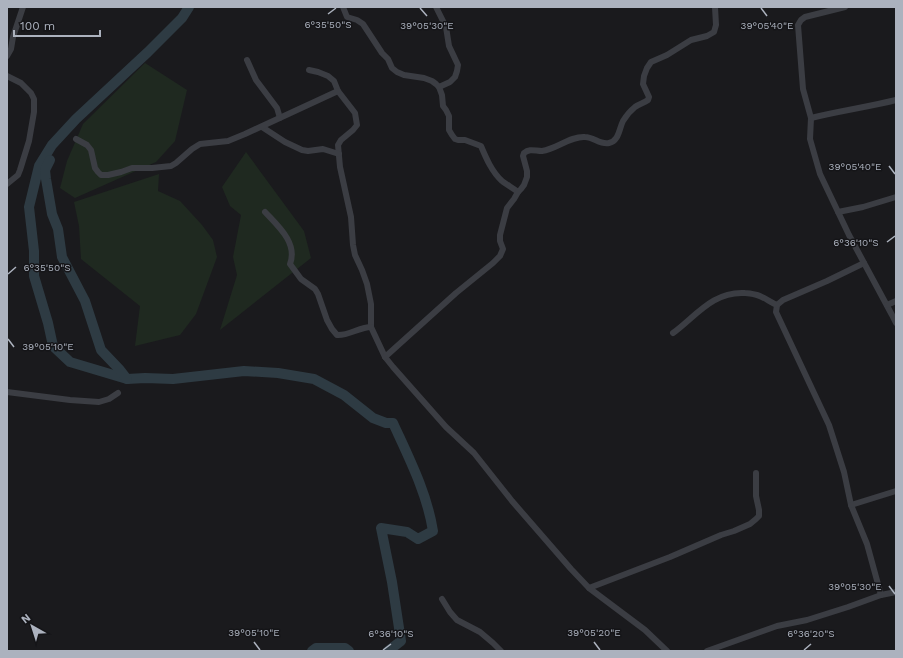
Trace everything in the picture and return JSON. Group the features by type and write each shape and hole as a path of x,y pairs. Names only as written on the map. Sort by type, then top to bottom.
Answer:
{"street":[{"path":"7,56 11,49 23,7"},
{"path":"343,7 347,17 358,20 363,24 382,53 388,59 392,68 404,75 424,78 432,81 439,87 442,95 443,106 449,116 449,130 455,139 465,140 481,146 486,158 501,180 518,192"},
{"path":"436,7 446,26 449,46 458,65 455,77 450,82 439,87"},
{"path":"385,356 500,256 502,249 500,235 507,208 524,185 527,177 523,156 524,153 530,150 542,151 578,137 587,136 604,143 613,141 617,137 620,126 629,113 635,107 648,100 649,97 643,84 644,76 652,62 667,55 691,40 707,36 714,32 716,25 715,7"},
{"path":"846,7 805,17 798,25 804,89 811,118 810,139 820,174 844,226 896,323"},
{"path":"247,60 256,80 277,108 280,118"},
{"path":"309,70 328,76 334,81 338,90 356,113 357,125 354,130 341,140 338,145 340,167 351,217 355,254 367,284 371,304 371,327 385,356 446,427 474,453 522,513 571,570 589,588 645,630 666,651"},
{"path":"7,76 21,83 31,93 34,99 34,112 29,141 20,170 18,175 7,184"},
{"path":"76,140 87,145 91,150 96,168 101,175 108,175 132,168 171,166 200,144 228,141 262,127 338,90"},
{"path":"811,118 896,100"},
{"path":"262,127 285,142 302,150 308,151 323,149 339,154"},
{"path":"838,212 863,207 896,197"},
{"path":"265,212 286,236 293,253 290,264 301,279 315,289 327,320 337,335 371,327"},
{"path":"864,264 783,300 777,305 776,312 829,425 844,472 852,504 867,544 882,594"},
{"path":"673,333 711,302 725,296 739,293 758,295 777,305"},
{"path":"887,305 896,301"},
{"path":"7,392 99,402 109,399 118,393"},
{"path":"589,588 750,524 759,516 756,496 756,473"},
{"path":"852,504 896,491"},
{"path":"707,651 777,626 807,620 882,594 896,592"},
{"path":"442,599 457,620 480,632 501,651"}],"green space":[{"path":"145,63 187,90 175,141 156,162 75,198 60,188 67,161 83,124"},
{"path":"246,152 304,231 311,258 220,330 237,275 233,257 241,215 230,206 222,187"},
{"path":"159,174 158,191 180,201 202,225 213,240 217,257 196,314 180,335 135,346 140,306 81,259 79,226 74,202"}],"waterway":[{"path":"189,7 182,18 148,52 76,119 52,145 39,166 29,207 34,251 34,276 53,346 70,362 127,379 173,379 244,371 278,373 314,379 344,395 373,418 386,423 393,423 422,489 433,531 418,539 407,532 381,528 392,582 401,641 388,651"},
{"path":"50,160 45,170 46,179 52,214 58,229 62,257 85,301 101,350 127,379"},
{"path":"312,651 316,648 345,648 349,651"}]}
